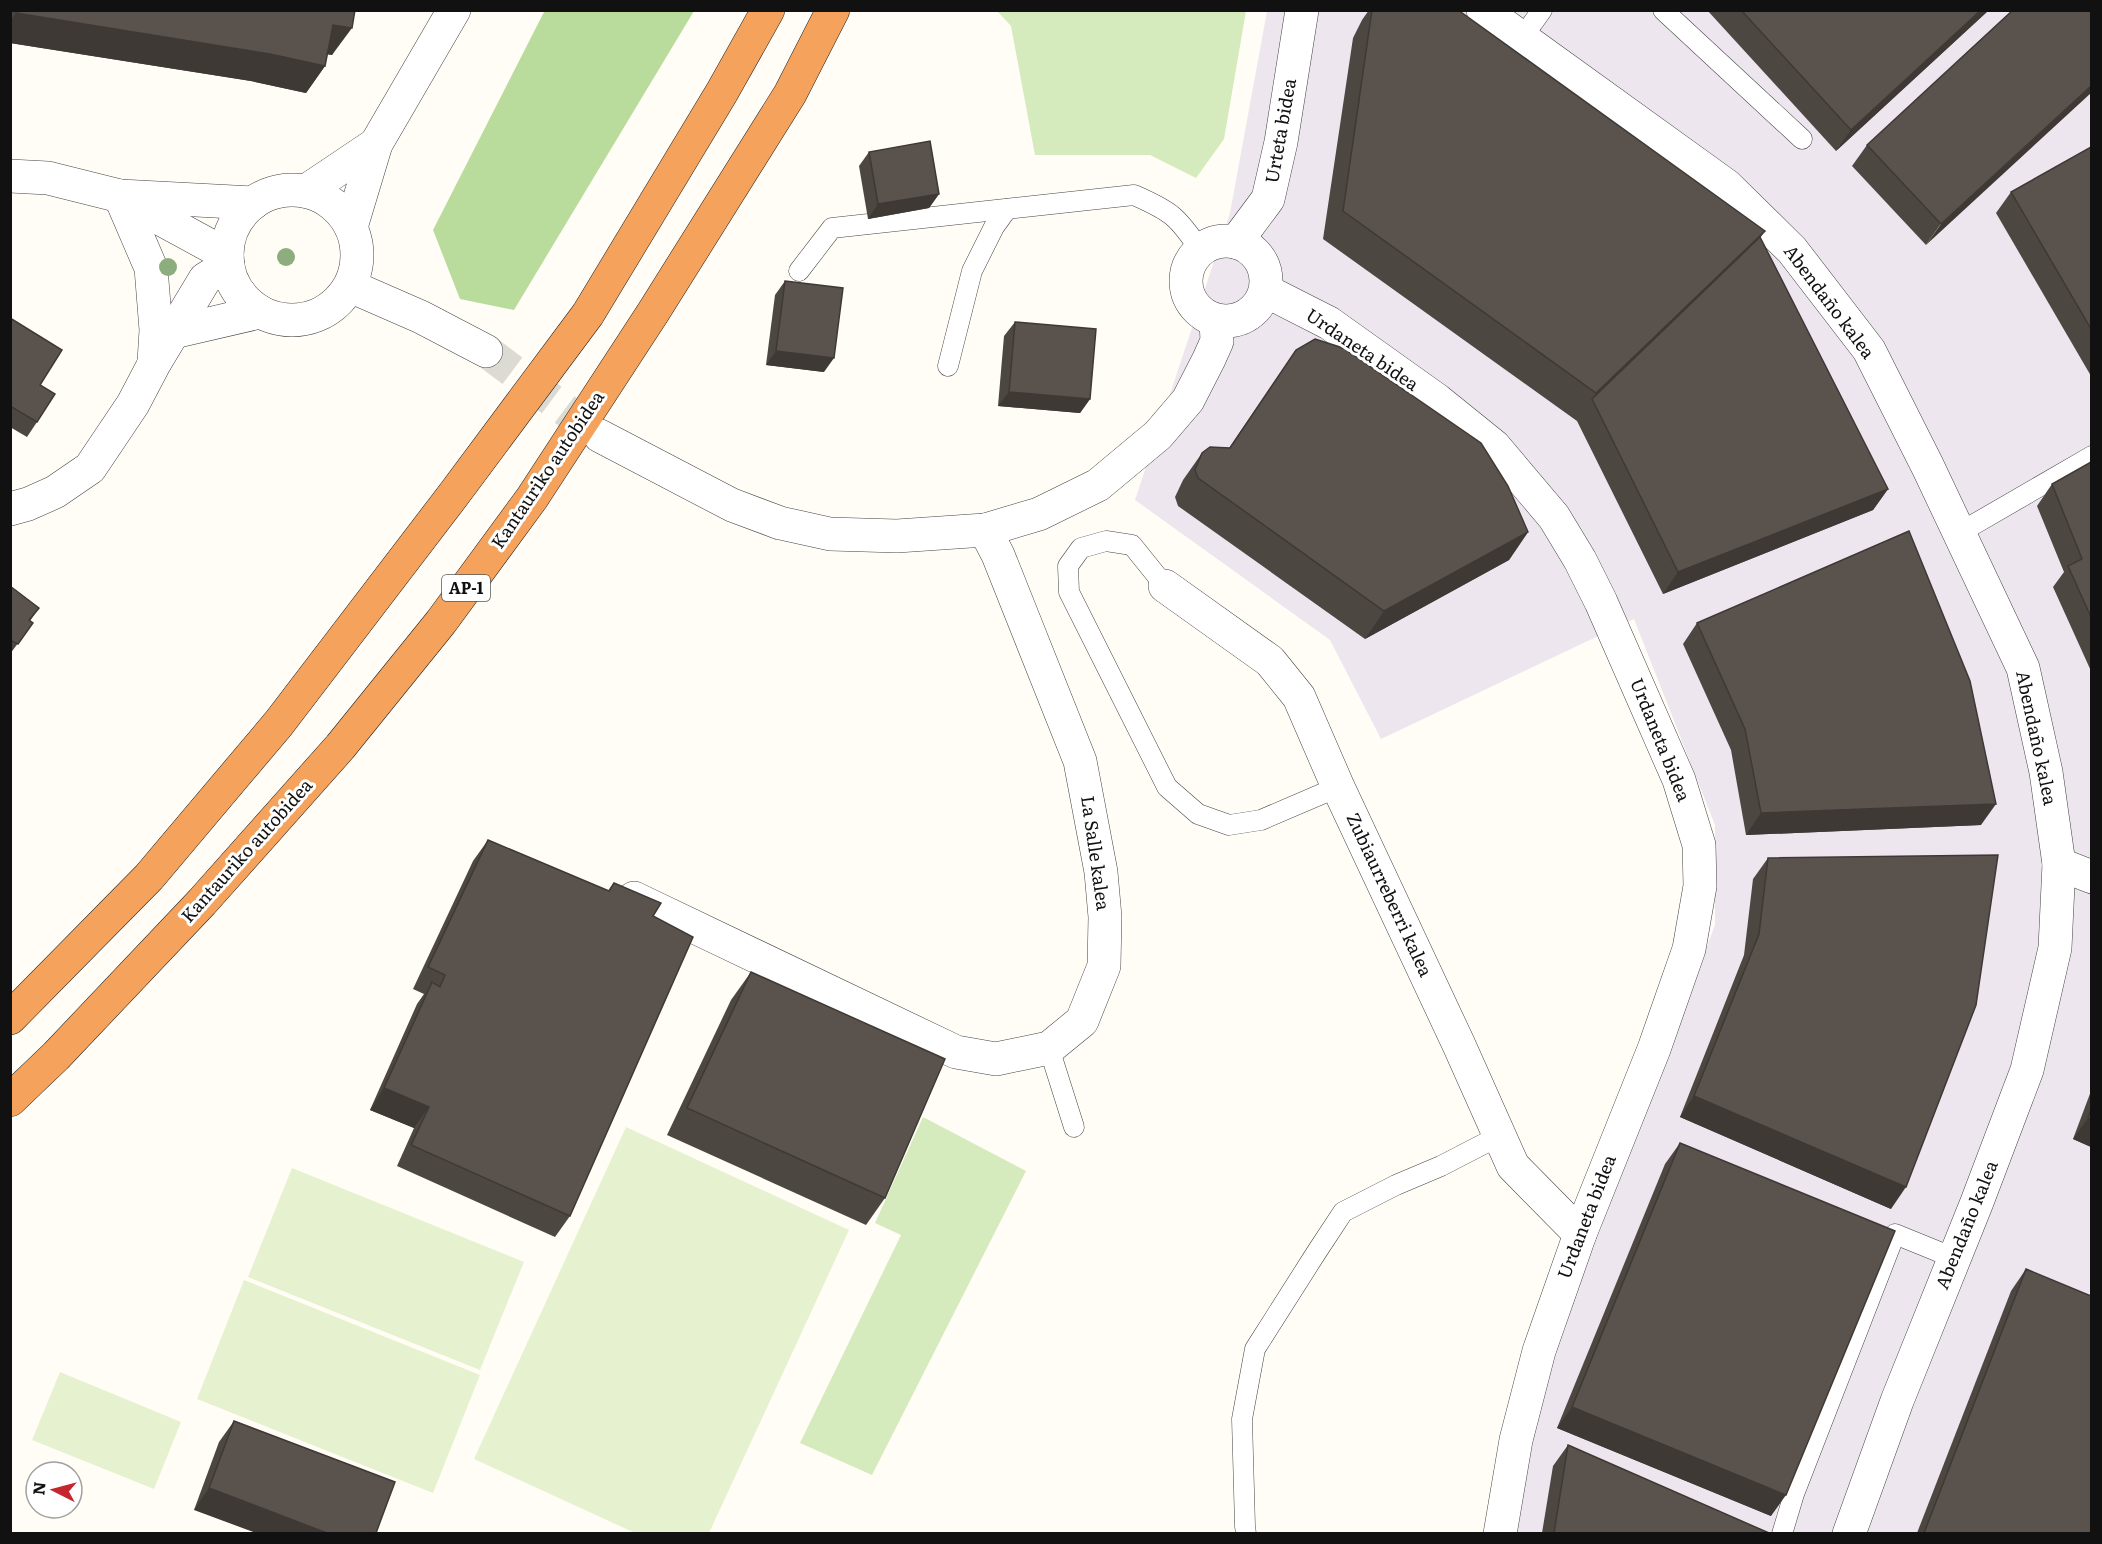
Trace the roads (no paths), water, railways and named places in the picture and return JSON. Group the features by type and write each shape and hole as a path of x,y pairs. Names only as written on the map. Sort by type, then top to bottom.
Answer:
{"highway":[{"path":"10,1018 149,877 172,850 279,723 454,494 588,314 722,92 768,10"},
{"name":"Kantauriko autobidea","path":"10,1100 56,1056 202,902 340,747 441,622 532,498 654,311 790,94 833,10"}],"street":[{"path":"351,227 376,144 454,10"},
{"name":"Urteta bidea","path":"1236,242 1268,199 1281,142 1302,10"},
{"name":"Abendaño kalea","path":"1483,10 1727,186 1792,249 1869,350 1928,467 2023,668 2046,772 2059,864 2055,948 2027,1070 1897,1401 1849,1533"},
{"path":"306,191 376,144"},
{"path":"10,176 48,178 120,196 253,203"},
{"path":"287,190 306,191 324,197 340,210 351,227 357,245 356,267 350,286 337,303 319,315 300,320 280,319 261,312 245,300 234,284 227,260 230,235 239,218 253,203 268,194 287,190"},
{"path":"120,196 227,260"},
{"path":"120,196 151,268 156,330 154,364"},
{"path":"1222,241 1236,242 1255,253 1263,264 1267,275 1266,291 1260,304 1246,317 1232,322 1216,321 1193,305 1188,295 1186,278 1191,261 1200,250 1222,241"},
{"path":"10,509 55,492 90,468 133,404 154,364 206,279 227,260"},
{"path":"350,286 421,317 486,351"},
{"name":"Urdaneta bidea","path":"1266,291 1329,323 1437,400 1494,446 1554,517 1601,602 1679,780 1699,845 1700,886 1689,949 1654,1049 1580,1234 1539,1351 1516,1440 1500,1533"},
{"path":"174,332 261,312"},
{"path":"600,436 732,505 780,523 830,534 852,535 897,536 985,530 1039,514 1098,485 1158,435 1188,400 1209,359 1217,341 1216,321"},
{"name":"La Salle kalea","path":"634,898 956,1052 996,1059 1048,1048 1082,1021 1104,966 1105,917 1101,872 1080,761 998,555 985,530"},
{"name":"Zubiaurreberri kalea","path":"1165,586 1270,662 1299,697 1338,787 1513,1167 1580,1234"},
{"path":"2059,864 2091,877"}],"lane":[{"path":"1522,38 1542,10"},
{"path":"1663,10 1802,139"},
{"path":"799,271 832,228 1134,195 1169,212 1182,224 1200,250"},
{"path":"948,366 972,271 994,227 1007,209"},
{"path":"1959,533 2091,456"},
{"path":"1165,586 1132,545 1106,541 1081,548 1068,566 1069,592 1167,787 1198,814 1229,825 1261,820 1338,787"},
{"path":"1048,1048 1074,1127"},
{"path":"1246,1533 1242,1419 1255,1349 1283,1304 1343,1212 1499,1136"},
{"path":"1782,1533 1794,1494 1895,1234 1954,1258"}],"tunnel":[{"path":"486,351 600,436"}]}
